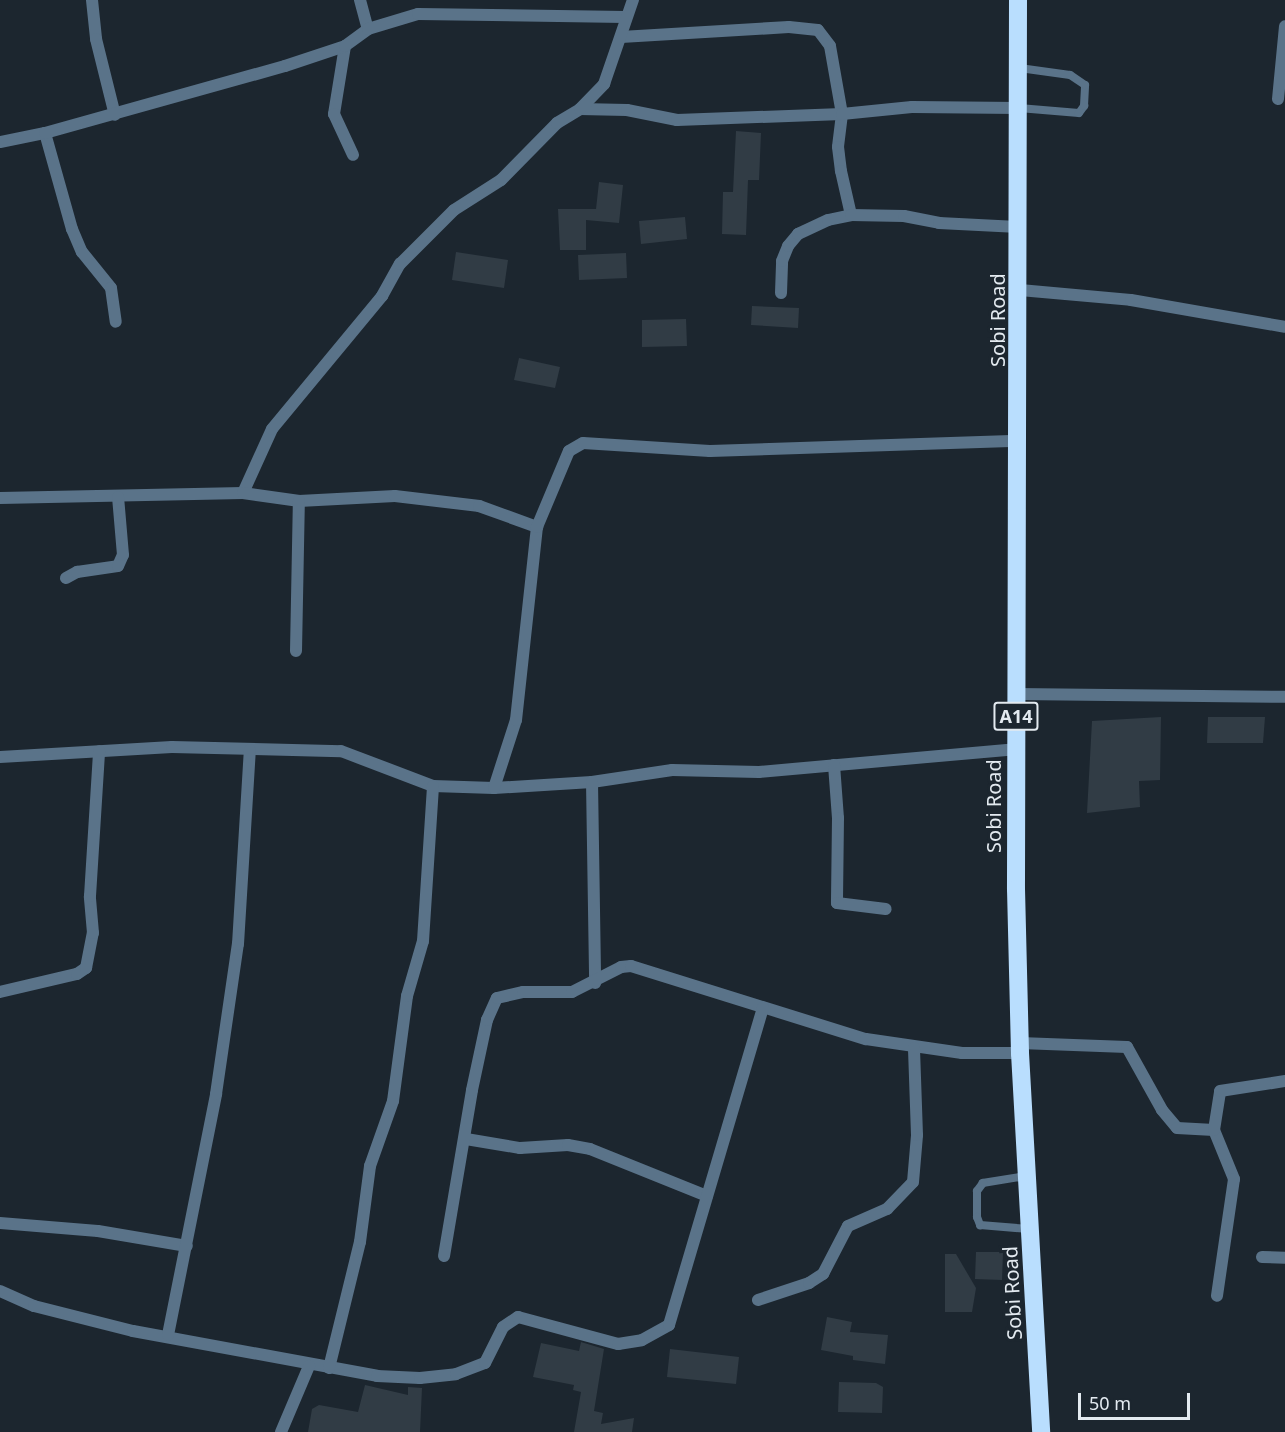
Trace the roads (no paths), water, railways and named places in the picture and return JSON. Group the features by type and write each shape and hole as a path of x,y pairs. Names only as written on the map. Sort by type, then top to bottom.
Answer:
{"highway":[{"name":"Sobi Road","path":"1018,0 1020,290 1015,749 1020,1048 1041,1432"}],"street":[{"path":"92,0 96,39 115,115"},
{"path":"360,0 368,29"},
{"path":"243,493 272,429 382,296 400,264 453,210 501,180 557,123 580,109 604,84 621,37 625,17 633,0"},
{"path":"0,142 115,115 345,46 368,29 418,14 625,17"},
{"path":"1278,99 1285,26"},
{"path":"621,37 789,27 818,30 830,46 842,114 838,147 851,215"},
{"path":"345,46 334,114 353,155"},
{"path":"580,109 627,110 676,120 842,114 912,107 1019,108"},
{"path":"45,133 66,212 82,252 111,288 116,322"},
{"path":"781,293 783,261 798,234 828,220 851,215 1019,227"},
{"path":"1020,290 1131,300 1285,327"},
{"path":"494,788 516,720 537,527 569,451 583,443 721,451 1019,441"},
{"path":"0,498 243,493 299,501 394,496 479,506 521,525 537,527"},
{"path":"66,578 77,572 118,566 123,555 118,497"},
{"path":"296,651 299,501"},
{"path":"1016,694 1285,697"},
{"path":"0,757 172,747 341,751 433,786 494,788 592,782 672,770 759,772 1015,749"},
{"path":"168,1335 216,1094 238,944 250,750"},
{"path":"0,992 77,974 86,968 93,933 90,896 99,751"},
{"path":"834,765 838,818 837,903 886,909"},
{"path":"592,782 595,983"},
{"path":"329,1368 360,1242 369,1166 393,1101 406,996 423,941 433,786"},
{"path":"444,1256 487,1020 497,998 523,992 572,992 595,983 621,967 631,966 690,982 763,1008 866,1039 914,1048 962,1053 1020,1048 1127,1047 1162,1110 1177,1128 1214,1130"},
{"path":"0,1291 34,1305 133,1331 168,1335 309,1366 377,1376 420,1378 456,1374 485,1364 503,1327 518,1317 618,1344 642,1340 669,1325 763,1008"},
{"path":"758,1300 809,1283 822,1274 848,1226 887,1209 913,1182 917,1135 914,1048"},
{"path":"1217,1296 1234,1179 1214,1130 1220,1091 1285,1081"},
{"path":"466,1139 520,1148 568,1145 590,1149 707,1196"},
{"path":"0,1223 98,1231 187,1246"},
{"path":"1262,1257 1285,1258"},
{"path":"281,1432 309,1366"}],"lane":[{"path":"1019,68 1070,75 1085,85 1084,106 1079,113 1019,108"},
{"path":"1028,1175 982,1183 977,1191 977,1217 980,1225 1031,1229"}]}
